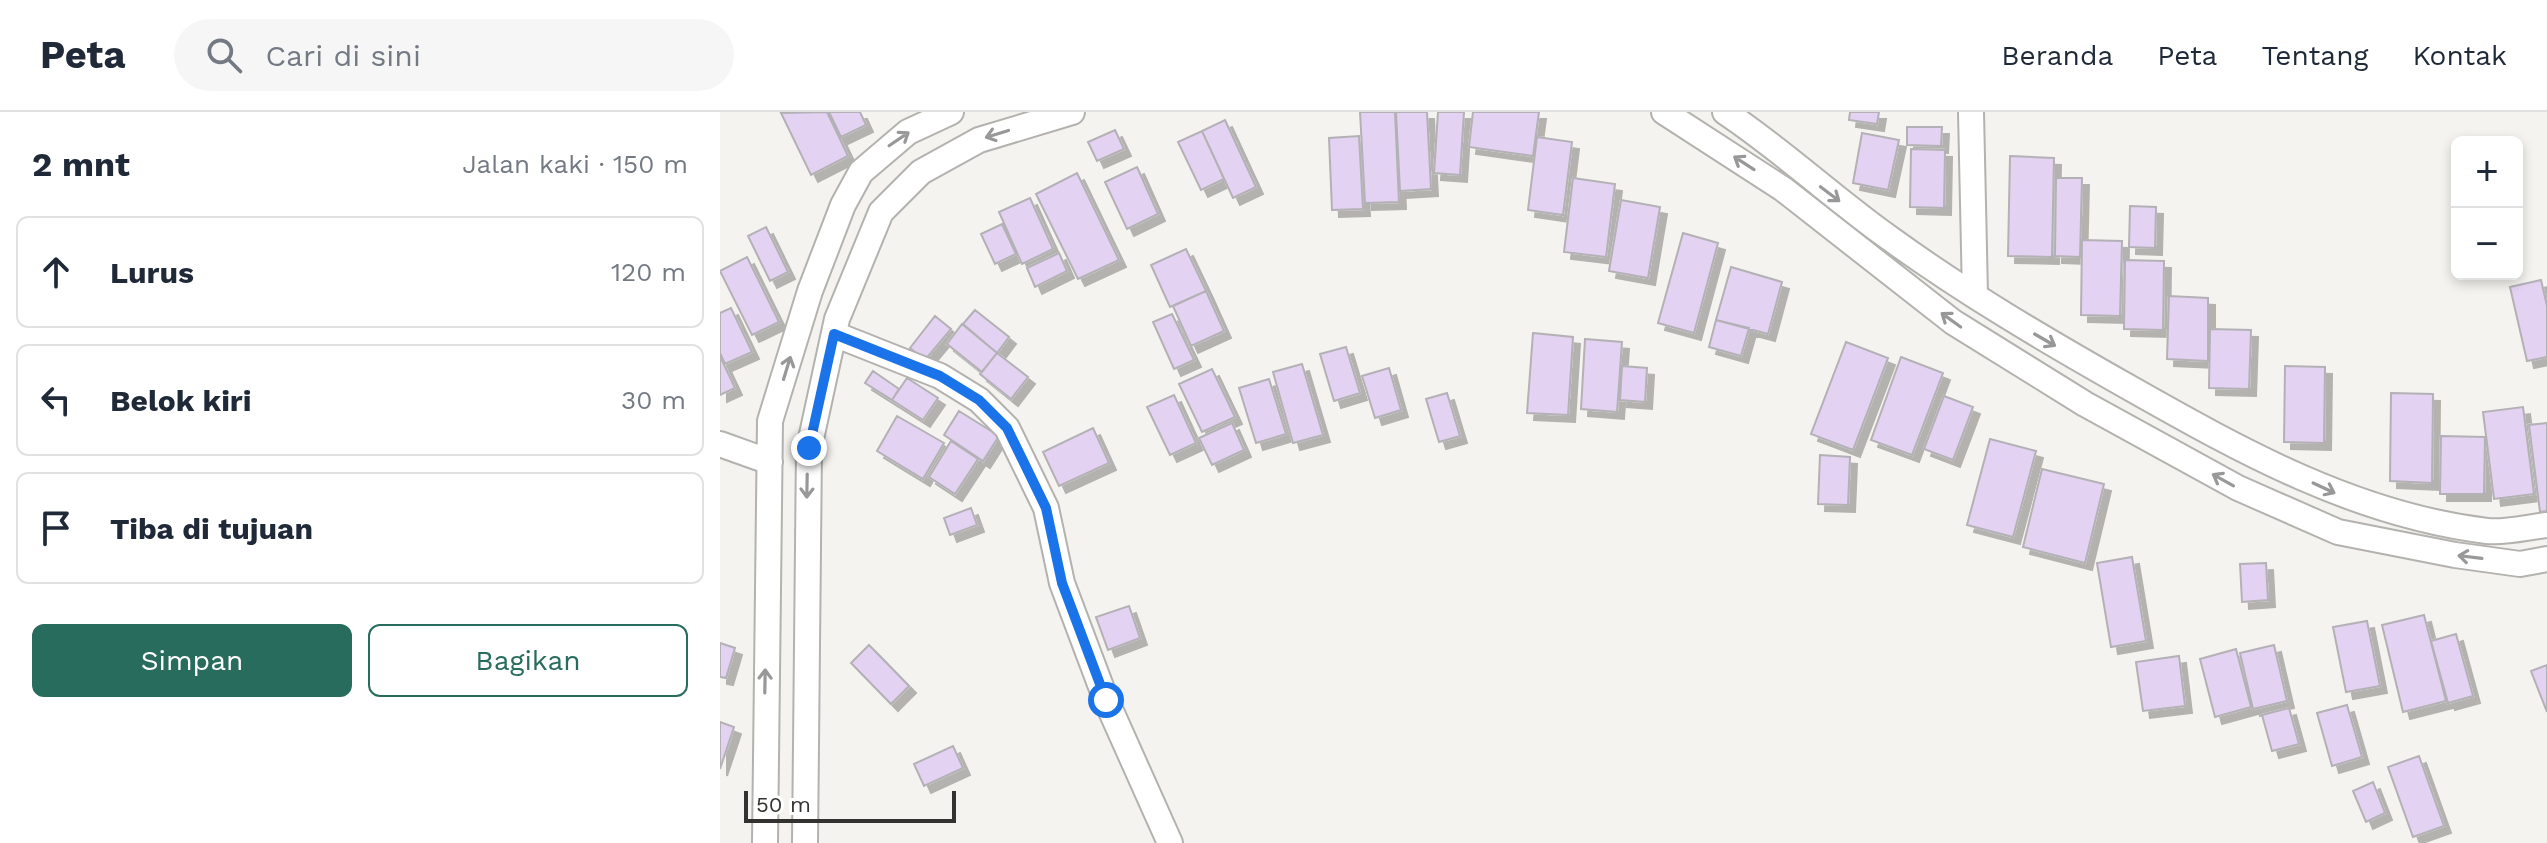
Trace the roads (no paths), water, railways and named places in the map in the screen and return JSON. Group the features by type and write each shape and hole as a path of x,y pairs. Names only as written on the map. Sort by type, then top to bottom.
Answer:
{"street":[{"path":"765,843 770,421 810,291 843,205 861,172 883,149 908,132 951,112"},
{"path":"805,843 807,478 812,433 834,334 881,212 921,172 979,140 1072,112"},
{"path":"1664,112 1783,189 1953,322 2085,404 2238,488 2338,532 2520,564 2547,559"},
{"path":"1725,112 1764,138 1814,182 1890,239 1975,295 2233,446 2338,495 2410,516 2490,531 2547,525"},
{"path":"1971,112 1975,295"},
{"path":"1996,348 2012,319"},
{"path":"834,334 940,376 979,400 1007,428 1046,508 1062,583 1106,700 1170,843"},
{"path":"770,421 812,433"},
{"path":"720,444 770,462"},
{"path":"764,733 804,734"}]}
